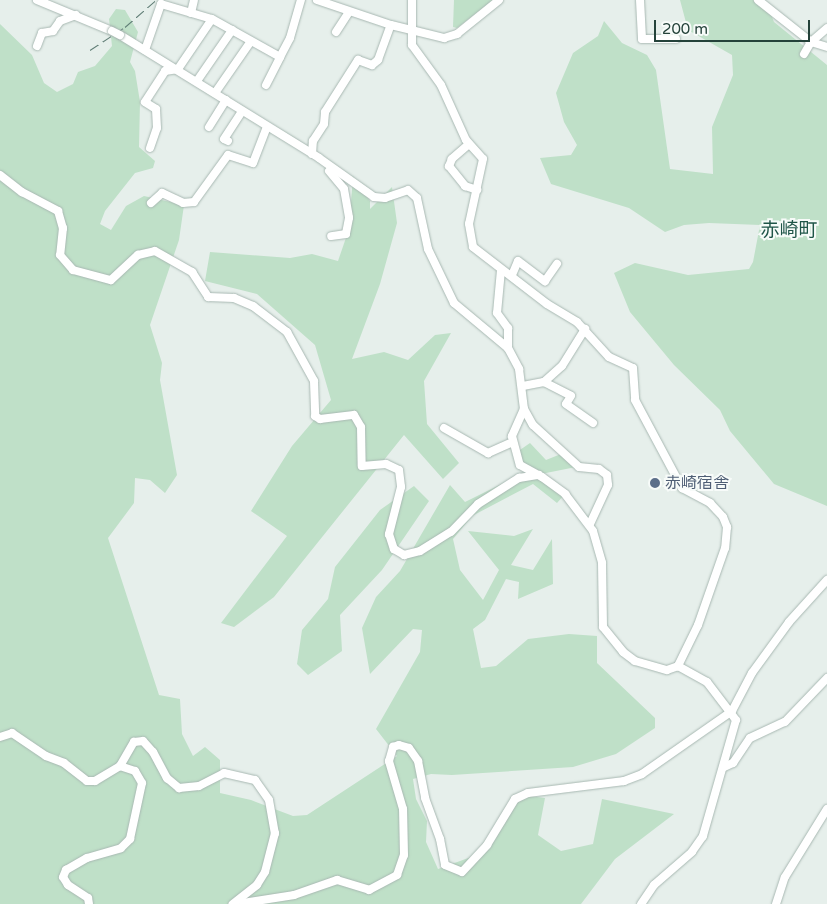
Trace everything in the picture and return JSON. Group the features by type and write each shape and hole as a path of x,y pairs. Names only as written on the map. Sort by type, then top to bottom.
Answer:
{"street":[{"path":"36,0 112,30 178,69 315,156 374,197 385,198 408,190 417,198 428,249 454,303 508,348 519,369 523,386 524,409 533,426 580,467 600,469 607,475 608,486 590,524"},
{"path":"191,13 194,0"},
{"path":"266,85 290,38 301,0"},
{"path":"317,0 391,25 444,38 457,34 499,0"},
{"path":"412,0 412,31 415,52 445,91 469,144 483,159 469,224 470,241 473,247 501,270 512,275 547,304 585,329 609,357 633,368 635,400 682,488 710,503 723,517 727,528 725,548 712,586 678,666 667,670 635,661 623,652 603,627 602,563 590,524 573,508 565,494 539,475 520,465 512,436 524,409"},
{"path":"640,0 642,39 676,39"},
{"path":"758,0 811,42 827,47"},
{"path":"145,50 161,4 212,19 280,57"},
{"path":"336,32 349,12"},
{"path":"37,46 42,33 53,31 60,22 76,15"},
{"path":"150,148 157,128 156,109 146,102 165,71 178,69 212,19"},
{"path":"331,236 346,234 347,198 340,182 315,156 313,141 324,124 325,112 358,60 372,65 378,60 391,25"},
{"path":"804,54 811,42 827,28"},
{"path":"196,81 232,30"},
{"path":"216,93 251,41"},
{"path":"209,127 226,100"},
{"path":"228,141 224,139 242,111"},
{"path":"151,203 162,193 183,203 194,202 230,154 253,164 267,127"},
{"path":"469,144 452,159 449,166 464,186 477,190"},
{"path":"0,175 22,192 58,211 63,228 60,256 73,270 97,279 111,280 138,255 155,251 192,272 208,297 234,298 253,306 287,332 314,381 315,416 320,419 354,415 361,426 362,466 386,464 399,470 401,487 389,534 394,549 404,555 412,555 451,532 478,504 519,478 539,475"},
{"path":"512,275 518,261 544,281 557,264"},
{"path":"501,270 497,313 508,328 508,348"},
{"path":"523,386 544,382 562,366 585,329"},
{"path":"544,382 571,396 566,404 593,423"},
{"path":"444,428 488,453 513,442"},
{"path":"242,903 294,895 337,880 369,890 397,875 402,868 405,845 403,809 389,761 393,747 405,745 414,754 445,864 462,872 487,845 515,799 528,793 624,781 642,774 732,711 752,673 789,622 827,580"},
{"path":"641,904 654,885 692,852 703,836 736,723 732,711 707,682 678,666"},
{"path":"724,767 733,763 750,738 785,722 827,678"},
{"path":"0,737 12,733 46,756 64,763 87,781 95,782 120,766 134,742 143,741 153,752 167,778 179,788 199,786 224,773 255,780 268,800 275,833 265,872 257,885 233,904"},
{"path":"89,904 88,898 68,885 63,877 66,870 87,858 121,848 130,839 142,783 134,771 120,766"},
{"path":"776,904 785,877 827,809"}],"green space":[{"path":"454,0 493,0 457,28 453,27"},
{"path":"680,0 765,0 774,22 827,65 827,506 774,484 730,431 720,410 674,365 630,312 614,273 635,263 688,275 749,269 753,262 760,225 709,223 684,225 665,232 629,208 551,184 540,158 571,155 577,145 564,122 556,93 573,53 598,36 604,21 622,43 647,55 656,70 670,169 713,174 712,127 733,75 732,55 688,30"},
{"path":"116,9 125,10 138,32 130,62 135,71 140,102 139,147 155,161 153,168 135,173 105,211 100,224 111,230 126,206 144,196 184,205 179,240 150,325 162,363 160,380 177,475 165,493 150,480 135,478 134,503 108,538 159,695 180,699 182,734 193,756 205,747 220,760 220,793 251,800 293,816 307,815 397,756 376,729 420,652 422,630 413,629 370,674 362,628 376,597 400,571 450,485 465,502 528,471 517,452 530,443 546,460 561,454 576,467 541,474 565,494 557,503 533,484 472,516 453,539 460,570 483,600 499,570 468,531 514,536 533,529 511,565 533,570 552,539 553,584 518,599 519,582 506,579 485,620 473,629 481,668 496,666 528,639 569,634 597,636 597,663 655,718 655,728 616,754 573,767 452,775 431,774 413,779 416,799 427,821 426,842 438,869 471,857 499,828 514,794 545,798 538,835 561,851 593,844 602,799 674,814 615,859 581,904 0,904 0,24 32,55 44,83 57,92 73,84 78,72 95,66 112,46 109,19"},
{"path":"353,176 370,201 370,209 392,187 397,223 380,284 352,359 384,352 408,360 435,335 451,333 424,381 427,424 459,463 443,479 404,435 274,597 234,627 221,623 287,536 251,511 292,446 331,400 315,345 257,294 205,281 210,252 290,258 312,254 338,261 349,229"},
{"path":"414,486 429,501 382,570 340,615 342,651 308,675 297,664 302,630 328,599 335,567 380,510"}],"railway":[{"path":"90,50 125,27 156,0"}],"place":[{"name":"赤崎宿舎","path":"655,483"}],"district":[{"name":"赤崎町","path":"789,231"}]}
